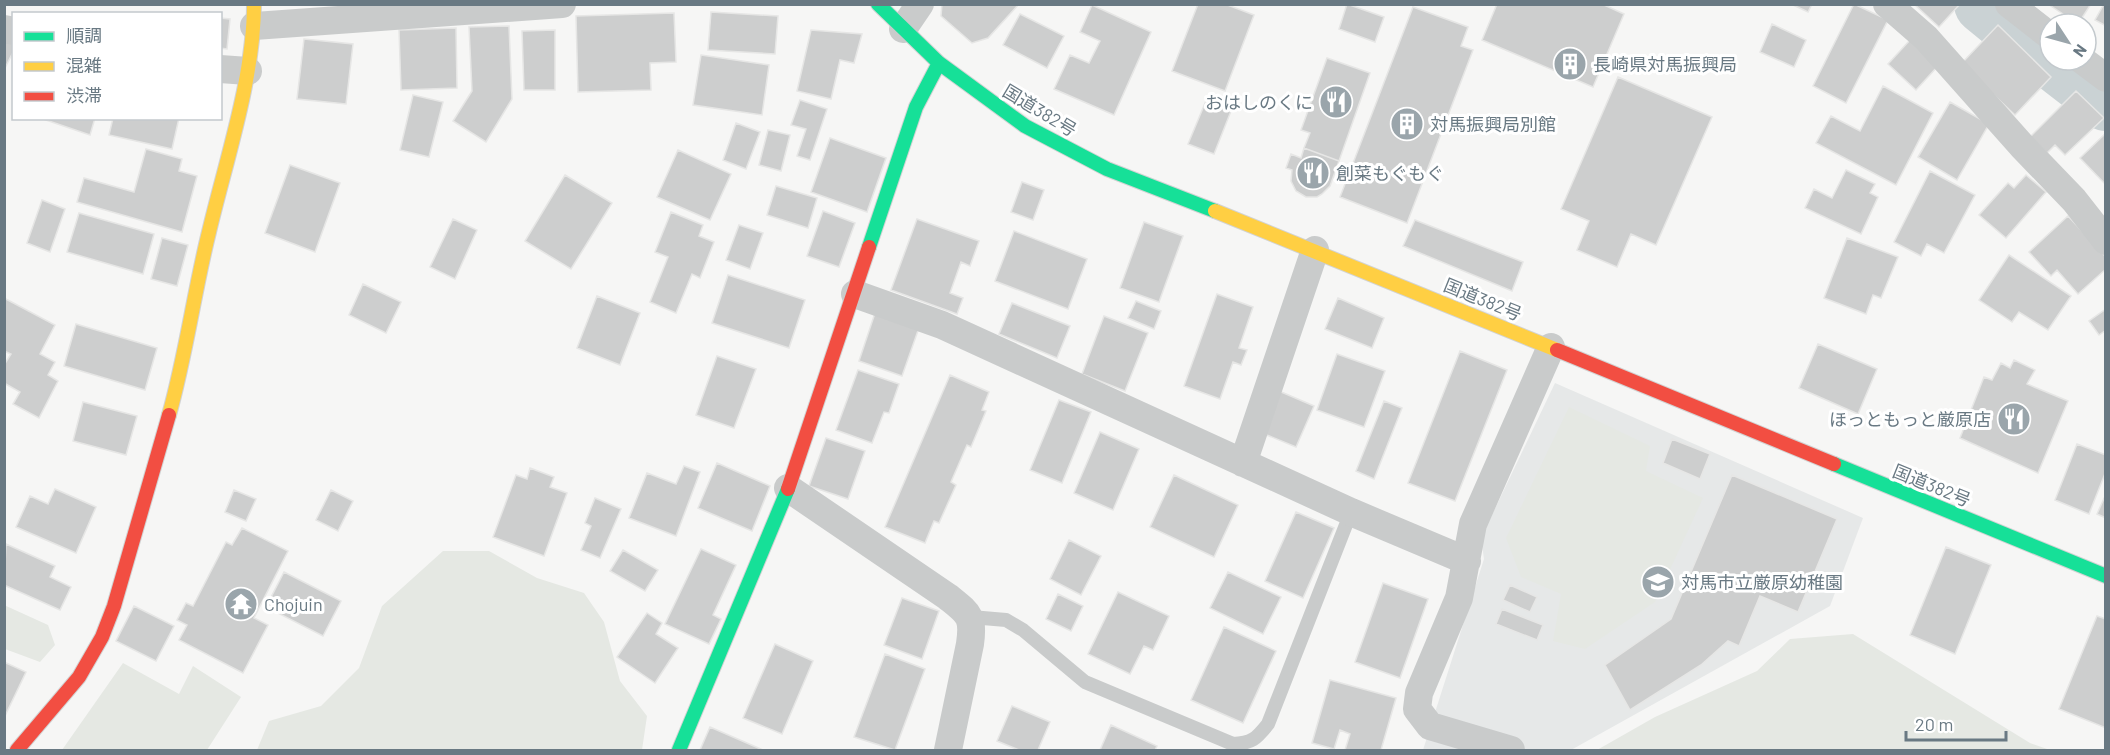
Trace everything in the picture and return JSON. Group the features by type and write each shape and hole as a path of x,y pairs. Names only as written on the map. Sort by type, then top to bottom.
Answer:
{"main road":[{"name":"国道382号","path":"878,4 939,63 1025,126 1107,169 1315,250 2106,576"},
{"path":"18,750 79,677 102,637 114,606 172,404 208,235 249,71 254,15"},
{"path":"679,750 788,488 916,107 939,63"}],"street":[{"path":"254,15 562,4"},
{"path":"903,29 920,4"},
{"path":"1887,4 1926,38 2074,201 2106,241"},
{"path":"2009,4 2038,27"},
{"path":"222,69 249,71"},
{"path":"1243,463 1315,250"},
{"path":"855,294 942,325 1352,512 1467,561"},
{"path":"1511,750 1430,726 1418,709 1419,693 1460,598 1473,524 1551,347"},
{"path":"788,488 948,597 970,617 972,629 970,644 948,750"}],"lane":[{"path":"970,617 1006,620 1023,630 1085,682 1233,744 1247,743 1258,737 1268,724 1352,512"}],"shaded area":[{"name":"対馬市立厳原幼稚園","path":"1555,383 1863,518 1830,606 1571,750 1423,750 1484,559 1481,538"},
{"path":"1569,407 1650,446 1646,471 1703,498 1655,602 1585,649 1553,641 1561,594 1521,577 1506,538"},
{"path":"443,551 489,551 537,578 584,593 604,622 620,681 647,716 642,750 257,750 269,721 321,706 359,668 382,606"},
{"path":"4,605 48,625 55,645 40,662 5,649"},
{"path":"1853,634 2030,743 2050,750 1597,750 1655,717 1757,671 1790,639"},
{"path":"123,663 179,694 193,666 241,697 207,750 62,750"}],"building":[{"path":"942,4 1019,4 988,38 972,43 941,16"},
{"path":"1198,4 1225,4 1254,15 1225,91 1172,71"},
{"path":"1347,4 1384,17 1375,42 1339,29"},
{"name":"長崎県対馬振興局","path":"1497,4 1602,4 1624,14 1593,87 1482,40"},
{"path":"1791,4 1812,4 1808,12"},
{"path":"1854,4 1888,20 1846,103 1813,86"},
{"path":"1914,4 1960,4 1939,27"},
{"path":"2048,4 2091,4 2086,12 2060,12"},
{"path":"2106,4 2106,26 2098,22 2098,15"},
{"path":"1092,5 1151,32 1114,115 1054,89 1070,55 1089,63 1100,41 1080,32"},
{"name":"対馬振興局別館","path":"1413,7 1468,27 1461,46 1473,50 1407,223 1340,197"},
{"path":"711,12 778,16 775,54 708,50"},
{"path":"674,13 676,62 650,63 651,90 578,92 576,16"},
{"path":"1020,14 1064,36 1047,68 1003,45"},
{"path":"222,18 230,19 227,49 222,48"},
{"path":"1772,24 1806,40 1794,67 1760,52"},
{"path":"1998,25 2038,64 2038,72 2046,72 2051,77 2015,115 1961,64"},
{"path":"509,26 512,99 486,142 453,121 472,91 469,27"},
{"path":"456,28 457,88 401,90 399,30"},
{"path":"555,30 555,90 524,90 522,31"},
{"path":"811,30 862,34 854,63 840,60 831,99 797,91"},
{"path":"4,35 12,39 12,54 4,70"},
{"path":"304,39 353,44 346,104 297,99"},
{"path":"1910,40 1938,66 1916,90 1888,64"},
{"path":"701,55 769,65 762,115 693,105"},
{"name":"おはしのくに","path":"1327,58 1370,73 1339,161 1304,148 1310,133 1301,130"},
{"path":"1618,77 1712,117 1656,245 1631,234 1617,267 1577,250 1589,221 1561,209"},
{"path":"1883,86 1933,113 1896,185 1816,143 1831,116 1860,131"},
{"path":"2076,91 2104,118 2065,155 2055,145 2047,153 2030,137"},
{"path":"413,95 443,102 429,157 400,150"},
{"path":"1208,96 1233,106 1214,154 1188,144"},
{"path":"800,100 827,109 810,160 797,156 806,129 791,125"},
{"path":"1950,102 1989,124 1957,180 1918,157"},
{"path":"46,120 94,120 90,135"},
{"path":"113,120 179,120 172,149 109,135"},
{"path":"736,123 760,132 746,169 723,160"},
{"path":"768,130 790,135 781,171 759,165"},
{"path":"2106,133 2106,185 2080,158"},
{"path":"830,138 886,158 867,212 811,192"},
{"name":"創菜もぐもぐ","path":"1304,148 1339,161 1330,186 1317,197 1306,197 1296,191 1291,181 1292,170 1286,168 1291,154 1301,158"},
{"path":"146,149 182,159 179,171 197,176 182,232 77,202 84,178 134,192"},
{"path":"678,150 731,174 710,220 657,197"},
{"path":"290,165 340,183 315,252 265,233"},
{"path":"1846,170 1875,184 1870,193 1878,197 1861,234 1805,208 1814,189 1832,198"},
{"path":"1930,171 1975,195 1944,253 1927,244 1921,256 1894,242"},
{"path":"565,175 612,203 571,269 525,241"},
{"path":"2026,175 2046,192 2006,238 1979,215 2008,183 2014,188"},
{"path":"1022,182 1044,190 1033,220 1011,212"},
{"path":"776,186 817,198 808,228 767,215"},
{"path":"42,200 65,209 50,252 27,243"},
{"path":"823,211 855,223 839,267 807,256"},
{"path":"671,212 703,225 699,236 714,242 700,278 692,274 676,313 650,302 668,257 655,252"},
{"path":"79,213 154,234 143,274 67,252"},
{"path":"2068,216 2106,257 2106,269 2078,294 2057,270 2051,276 2029,252"},
{"path":"453,219 477,230 455,279 430,267"},
{"path":"917,219 979,241 970,266 961,262 950,293 963,298 957,314 891,290"},
{"path":"1415,220 1523,262 1512,291 1403,246"},
{"path":"1144,222 1183,236 1159,302 1120,288"},
{"path":"739,225 763,233 750,269 726,260"},
{"path":"1014,231 1087,259 1068,309 995,281"},
{"path":"162,238 188,245 177,286 151,279"},
{"path":"1847,238 1898,257 1881,298 1873,295 1866,314 1824,298"},
{"path":"2009,255 2071,296 2048,330 2019,312 2012,322 1979,300"},
{"path":"728,275 805,300 789,348 712,323"},
{"path":"363,284 401,302 386,333 349,315"},
{"path":"1217,294 1253,307 1239,348 1247,350 1241,365 1233,362 1220,399 1184,386"},
{"path":"597,296 640,313 620,365 577,348"},
{"path":"4,298 55,325 40,354 55,362 48,375 58,381 39,418 13,404 20,392 4,383 4,365 11,354 4,351"},
{"path":"1338,298 1384,318 1372,348 1325,329"},
{"path":"1136,301 1161,311 1154,329 1128,318"},
{"path":"1012,303 1070,326 1057,358 999,334"},
{"path":"2106,309 2106,330 2099,335 2089,321"},
{"path":"876,310 920,325 902,376 859,361"},
{"path":"1104,316 1148,333 1125,391 1082,374"},
{"path":"76,324 157,348 145,390 64,366"},
{"path":"1818,344 1877,369 1858,414 1799,388"},
{"path":"1460,351 1507,370 1455,501 1408,483"},
{"path":"1337,354 1385,371 1364,427 1317,410"},
{"path":"717,356 756,369 734,428 696,415"},
{"name":"ほっともっと厳原店","path":"2014,360 2035,370 2027,384 2068,401 2038,473 1960,438 1984,377 1992,380 2001,363 2010,368"},
{"path":"858,370 899,384 889,413 884,412 872,443 836,430"},
{"path":"950,375 989,392 982,410 986,411 971,447 967,445 951,482 956,485 939,523 934,521 925,543 885,527"},
{"path":"1279,391 1314,406 1296,447 1262,433"},
{"path":"1059,400 1091,412 1062,483 1030,470"},
{"path":"1384,401 1402,408 1374,479 1356,471"},
{"path":"83,402 137,416 126,455 73,441"},
{"path":"1100,432 1139,449 1113,510 1074,493"},
{"path":"826,438 865,451 848,499 809,486"},
{"path":"1672,439 1710,454 1700,479 1663,463"},
{"path":"2077,444 2106,455 2106,471 2089,514 2055,500"},
{"path":"717,463 770,486 752,531 698,508"},
{"path":"684,466 700,472 676,536 629,518 647,473 676,484"},
{"path":"530,468 554,477 550,487 567,493 544,556 493,537 516,475 527,479"},
{"path":"1174,475 1238,505 1214,557 1150,527"},
{"name":"対馬市立厳原幼稚園","path":"1732,475 1837,519 1798,612 1760,596 1739,646 1728,641 1701,665 1630,710 1605,665 1671,619"},
{"path":"55,489 96,507 76,553 16,527 30,496 48,504"},
{"path":"234,490 256,499 246,521 225,512"},
{"path":"331,490 353,501 338,531 316,520"},
{"path":"2106,494 2106,518 2097,514"},
{"path":"595,498 621,509 600,558 581,550 591,526 585,523"},
{"path":"1296,512 1334,528 1303,598 1265,581"},
{"path":"242,528 288,551 254,618 268,625 243,673 179,640 187,625 177,620 186,603 193,606 226,542 232,545"},
{"path":"1069,540 1101,556 1081,595 1050,579"},
{"path":"6,544 55,566 50,577 71,587 60,610 4,585"},
{"path":"1946,547 1991,565 1955,654 1910,635"},
{"path":"701,549 736,565 713,615 721,619 709,644 665,624"},
{"path":"623,550 658,570 645,591 610,571"},
{"path":"284,572 341,601 323,636 266,607"},
{"path":"1228,572 1281,597 1263,634 1210,608"},
{"path":"1383,583 1428,599 1400,678 1355,662"},
{"path":"1510,585 1537,597 1530,612 1503,600"},
{"path":"1118,592 1169,616 1153,650 1144,646 1130,674 1088,654"},
{"path":"1058,594 1083,606 1071,631 1046,619"},
{"path":"902,598 939,611 922,659 884,645"},
{"path":"134,606 174,626 156,661 116,641"},
{"path":"1502,609 1543,625 1537,640 1496,624"},
{"path":"647,613 662,623 656,634 678,648 655,683 617,657"},
{"path":"2097,616 2106,619 2106,728 2059,709"},
{"path":"1224,627 1276,651 1243,723 1191,700"},
{"path":"775,644 813,661 782,734 743,718"},
{"path":"885,654 925,669 895,750 854,737"},
{"path":"4,662 26,672 4,718"},
{"path":"1330,680 1396,698 1381,750 1345,750 1350,734 1340,730 1334,749 1312,743"},
{"path":"1012,706 1050,722 1038,750 1019,750 997,741"},
{"path":"1111,725 1157,746 1155,750 1100,750"},
{"path":"710,727 763,750 700,750"}],"waterway":[{"path":"1984,4 2038,48"},
{"path":"2069,72 2106,101"}],"traffic: fast":[{"path":"878,4 939,63 1025,126 1107,169 1215,211"},
{"path":"869,247 916,107 939,63"},
{"path":"1834,464 2106,576"},
{"path":"679,750 788,489"}],"traffic: slow":[{"path":"169,415 204,255 244,90 253,32 254,4"},
{"path":"1215,211 1557,350"}],"traffic: jam":[{"path":"788,489 869,247"},
{"path":"1557,350 1834,464"},
{"path":"17,750 79,677 102,637 114,606 169,415"}],"place":[{"name":"長崎県対馬振興局","path":"1570,64"},
{"name":"おはしのくに","path":"1336,102"},
{"name":"対馬振興局別館","path":"1407,124"},
{"name":"創菜もぐもぐ","path":"1313,173"},
{"name":"ほっともっと厳原店","path":"2014,419"},
{"name":"対馬市立厳原幼稚園","path":"1658,582"},
{"name":"Chojuin","path":"241,604"}]}
